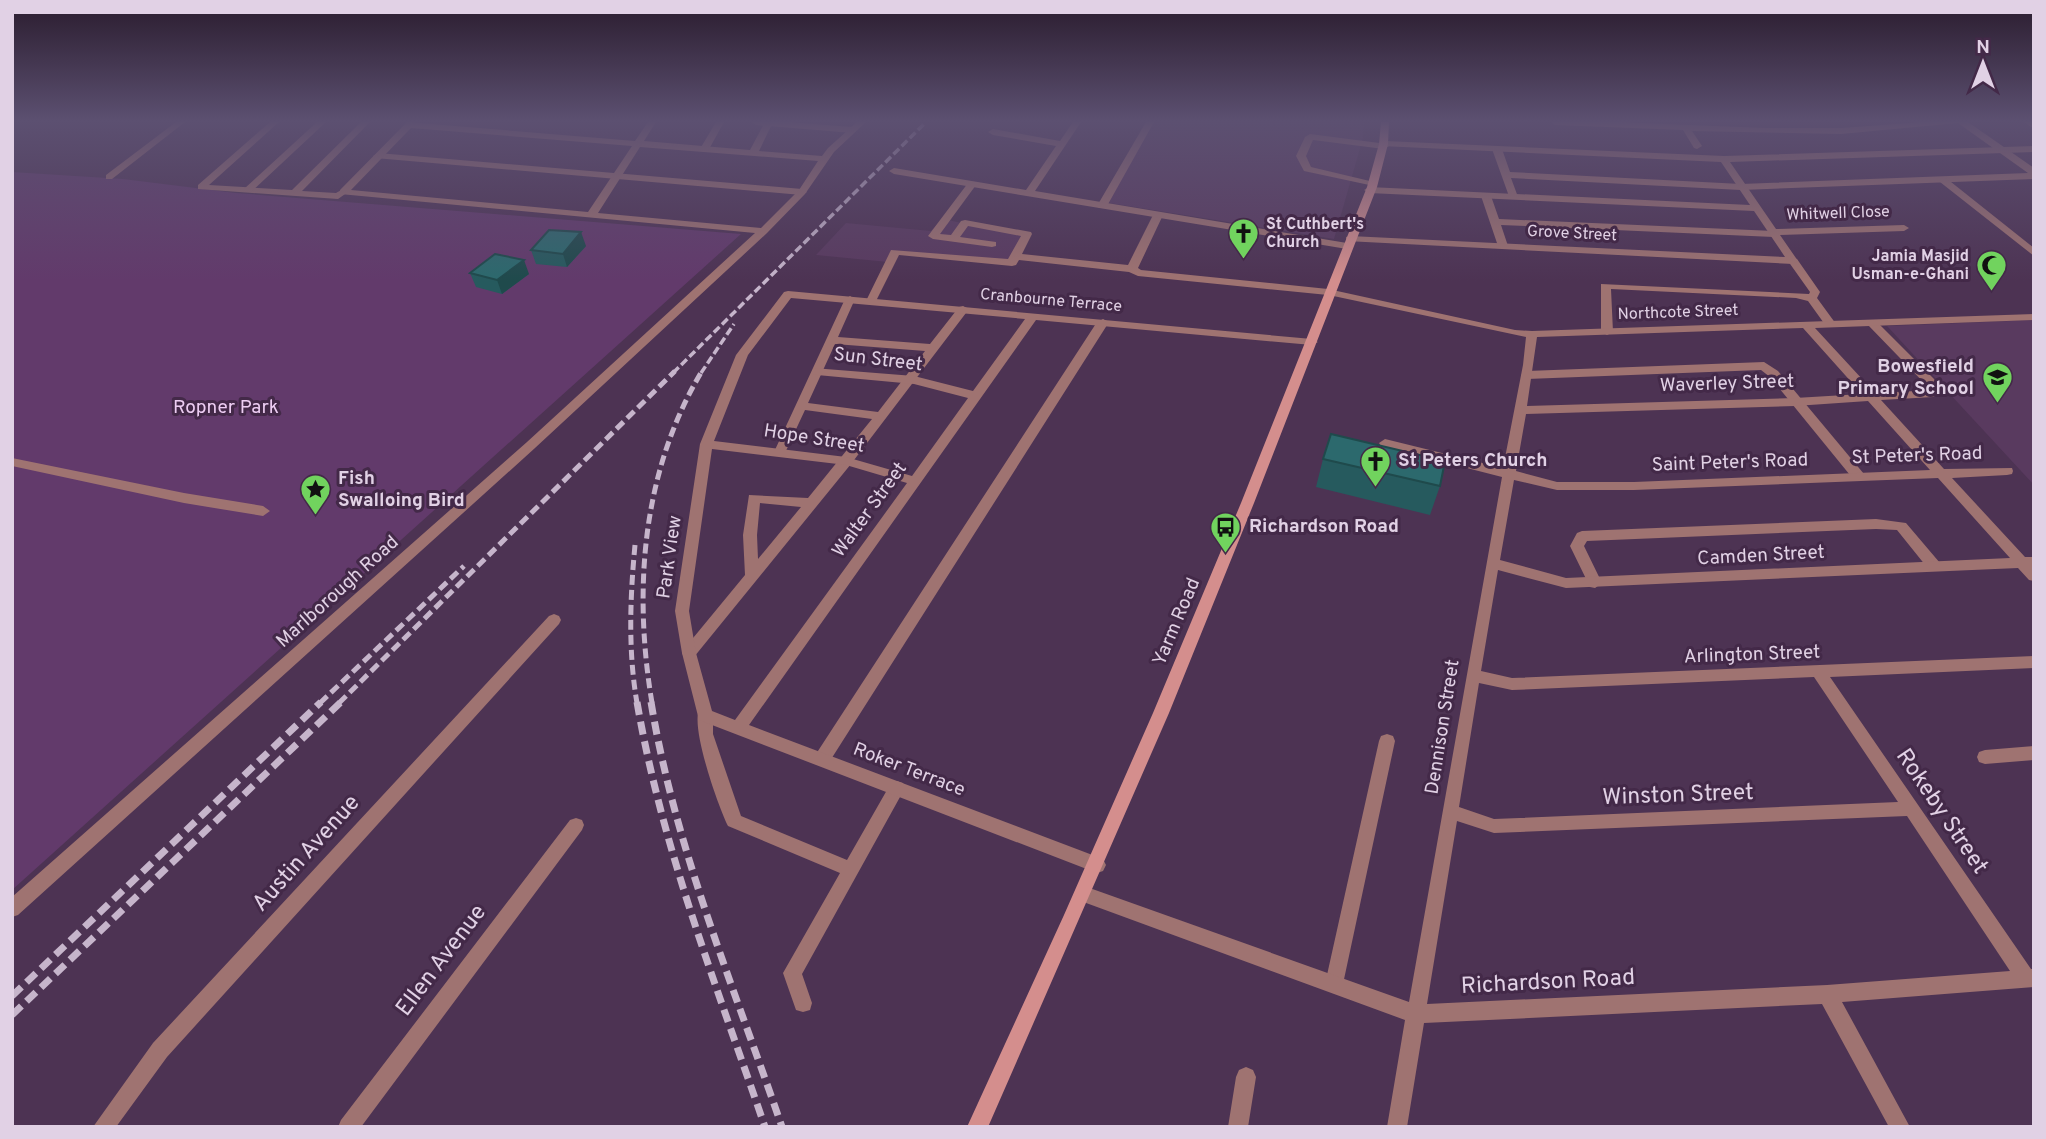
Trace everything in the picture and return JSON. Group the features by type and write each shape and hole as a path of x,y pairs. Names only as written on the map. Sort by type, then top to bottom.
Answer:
{"street":[{"path":"214,175 201,187 338,197 359,175"},
{"path":"248,190 264,175"},
{"path":"293,194 312,175"},
{"path":"607,175 802,192"},
{"name":"Marlborough Road","path":"12,909 531,445 763,231 802,192 813,175"},
{"name":"Grove Street","path":"917,175 1348,243 1503,247 1793,261"},
{"path":"1029,193 1041,175"},
{"path":"1102,206 1120,175"},
{"path":"1329,175 1370,187 1486,196 1756,208"},
{"name":"Yarm Road","path":"977,1127 1097,865 1312,342 1328,292 1374,175"},
{"path":"1506,175 1513,197"},
{"path":"1509,175 1741,187 2017,175"},
{"path":"1734,175 1815,292 1812,298"},
{"path":"592,214 617,176"},
{"path":"1943,180 2034,253"},
{"path":"971,185 933,236 992,244"},
{"path":"343,192 763,231"},
{"path":"1486,196 1503,247"},
{"path":"1132,269 1158,215"},
{"name":"Whitwell Close","path":"1495,222 1774,233 1904,228"},
{"path":"954,239 965,223 1027,234 1015,256"},
{"name":"Northcote Street","path":"872,301 895,252 1012,263 1015,256 1132,269 1138,273 1328,292 1515,333 1532,334 2034,317"},
{"path":"1608,332 1605,286 1797,295 1812,298 1830,324"},
{"name":"Cranbourne Terrace","path":"788,293 1312,342"},
{"name":"Park View","path":"788,293 742,355 706,444 682,611 689,653 705,715 705,734 734,821 851,870"},
{"path":"780,452 850,299"},
{"path":"689,653 846,461 963,309"},
{"name":"Walter Street","path":"739,727 1033,316"},
{"path":"822,759 1103,322"},
{"name":"Waverley Street","path":"1521,410 1794,402 1933,393 1935,387 1872,323"},
{"path":"1806,325 1940,473 2027,562 2034,576"},
{"name":"Dennison Street","path":"1396,1127 1532,334"},
{"path":"831,340 933,348"},
{"path":"1527,375 1764,366 1774,374 1794,402 1859,477"},
{"name":"Sun Street","path":"817,371 909,379 976,396"},
{"path":"801,406 881,416"},
{"path":"1385,443 1508,475"},
{"name":"Hope Street","path":"706,444 846,461 915,481"},
{"path":"12,462 184,498 263,511"},
{"name":"St Peter's Road","path":"1828,479 2007,471"},
{"name":"Saint Peter's Road","path":"1508,475 1557,486 1828,479"},
{"path":"752,576 750,535 754,498 812,503"},
{"path":"1595,583 1577,546 1582,536 1876,524 1901,526 1935,567"},
{"name":"Camden Street","path":"1492,563 1566,583 1595,583 2027,562"},
{"name":"Austin Avenue","path":"103,1127 160,1050 554,620"},
{"name":"Arlington Street","path":"1473,674 1512,684 2034,662"},
{"name":"Rokeby Street","path":"1818,671 2030,978"},
{"name":"Roker Terrace","path":"705,715 1097,865"},
{"path":"1334,984 1387,741"},
{"path":"1985,757 2034,752"},
{"path":"803,1003 792,973 897,788"},
{"name":"Winston Street","path":"1450,811 1494,826 1911,809"},
{"name":"Ellen Avenue","path":"348,1127 576,825"},
{"name":"Richardson Road","path":"1084,894 1416,1014 1827,994 2030,978"},
{"path":"1827,994 1900,1127"},
{"path":"1238,1127 1246,1077"}],"shaded area":[{"path":"1120,175 1352,175 1334,239 1103,202"},
{"path":"942,219 1025,235 1012,261 893,251 888,262 816,255 846,223 931,231"},
{"name":"Bowesfield Primary School","path":"2034,320 2034,485 1887,326"}],"green space":[{"name":"Ropner Park","path":"12,175 123,179 236,193 741,234 12,890"}],"building":[{"path":"549,230 581,232 563,254 531,250"},
{"path":"495,254 524,260 497,280 470,273"},
{"path":"1331,434 1445,461 1440,486 1323,459"}],"railway":[{"path":"673,373 872,175"},
{"path":"701,373 734,324"},
{"path":"339,703 675,371"},
{"path":"652,703 643,618 647,532 666,449 682,409 702,371"},
{"path":"635,545 631,624 637,703"},
{"path":"320,703 464,566"},
{"path":"12,996 321,702"},
{"path":"12,1015 341,702"},
{"path":"637,702 676,864 765,1127"},
{"path":"651,702 690,864 782,1127"}],"place":[{"name":"St Cuthbert's Church","path":"1243,261"},
{"name":"Jamia Masjid Usman-e-Ghani","path":"1992,293"},
{"name":"Bowesfield Primary School","path":"1997,405"},
{"name":"St Peters Church","path":"1375,488"},
{"name":"Fish Swalloing Bird","path":"315,517"},
{"name":"Richardson Road","path":"1226,554"}]}
